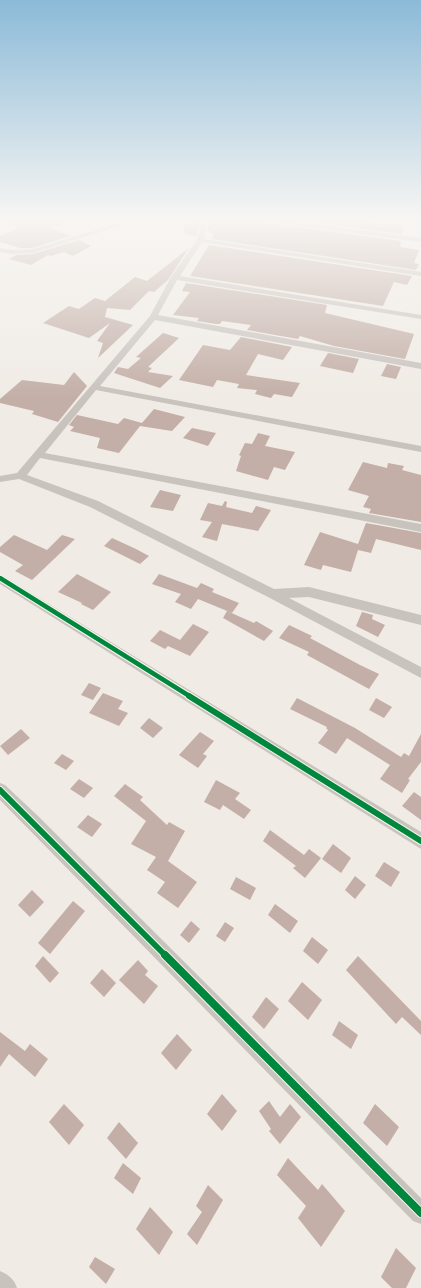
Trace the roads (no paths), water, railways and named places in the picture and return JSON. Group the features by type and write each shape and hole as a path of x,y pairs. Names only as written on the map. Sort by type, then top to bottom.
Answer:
{"street":[{"path":"20,476 40,455 93,387 153,316 174,278"},
{"path":"188,278 421,317"},
{"path":"153,316 421,366"},
{"path":"93,387 421,449"},
{"path":"40,455 421,528"},
{"path":"0,479 20,476 94,504 272,594 421,672"},
{"path":"0,578 421,841"},
{"path":"272,594 309,592 421,620"},
{"path":"0,790 421,1213"},
{"path":"0,1282 6,1288"}]}
